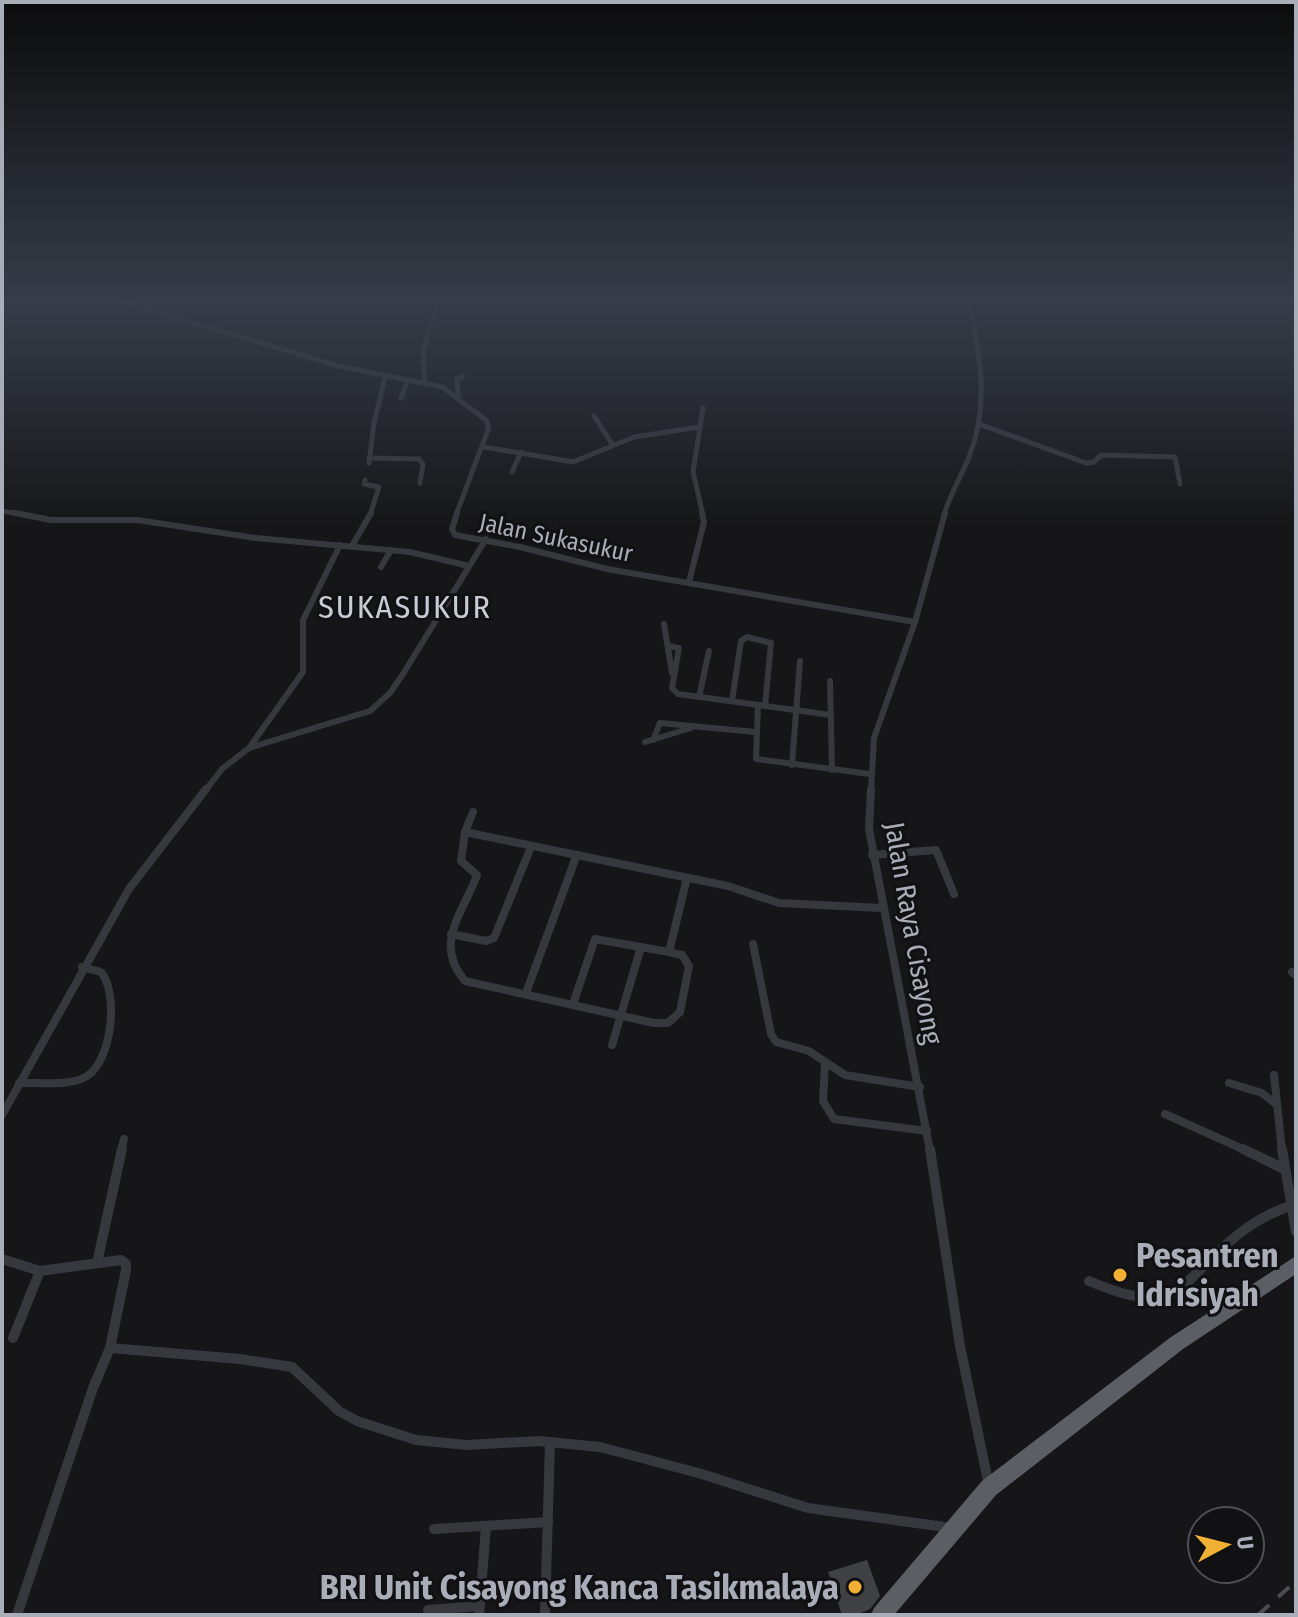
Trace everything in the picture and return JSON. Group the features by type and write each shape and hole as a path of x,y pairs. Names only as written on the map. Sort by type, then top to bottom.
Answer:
{"highway":[{"path":"881,1615 989,1488 1177,1343 1296,1264"}],"street":[{"path":"385,377 369,461 419,459 423,464 420,483"},
{"path":"389,377 442,387 458,397 489,424 484,447 573,462 612,444 645,434 700,427"},
{"path":"423,377 425,383"},
{"path":"458,397 457,379 460,377"},
{"name":"Jalan Raya Cisayong","path":"981,377 979,424 969,457 950,494 915,622 874,738 869,829 882,908 920,1087 957,1330 989,1488"},
{"path":"401,398 408,380"},
{"path":"689,582 704,522 693,472 703,408"},
{"path":"594,416 612,444"},
{"path":"979,424 1086,463 1094,462 1101,455 1175,457 1180,484"},
{"name":"Jalan Sukasukur","path":"484,447 468,479 452,529 459,537 486,539 607,569 915,622"},
{"path":"512,472 521,452"},
{"path":"352,546 370,517 379,492 378,486 364,484 365,480"},
{"path":"2,511 51,520 121,519 256,538 391,550 433,555 469,566"},
{"path":"249,748 370,711 379,705 403,674 486,539"},
{"path":"2,1115 82,967 129,889 169,842 216,776 249,748 303,672 306,660 301,632 303,620 340,545"},
{"path":"381,567 391,550"},
{"path":"664,624 668,646 679,648 674,692 831,715"},
{"path":"732,701 741,641 747,637 771,643 755,732 756,759 870,774"},
{"path":"699,697 709,651"},
{"path":"792,765 800,661"},
{"path":"830,681 832,770"},
{"path":"697,726 649,741 660,723 697,726 755,732"},
{"path":"473,812 465,832 461,861 477,875 451,934 454,967 465,981 654,1023 668,1023 676,1019 689,966 682,955 595,939 573,1004"},
{"path":"465,832 728,886 779,903 882,908"},
{"path":"451,934 486,941 494,938 531,847"},
{"path":"872,855 939,852 954,894"},
{"path":"526,993 576,857"},
{"path":"669,952 687,878"},
{"path":"753,944 773,1038 779,1044 809,1051 845,1075 858,1079 920,1087"},
{"path":"612,1045 641,947"},
{"path":"19,1083 83,1078 93,1071 112,1021 112,1001 107,979 100,971 82,967"},
{"path":"825,1063 823,1102 826,1114 834,1119 927,1131"},
{"path":"1274,1075 1284,1169 1296,1232"},
{"path":"1229,1083 1262,1093 1277,1105"},
{"path":"1165,1114 1206,1130 1284,1169"},
{"path":"97,1263 124,1139"},
{"path":"1089,1281 1130,1297 1161,1296 1174,1292 1249,1221 1271,1210 1293,1205"},
{"path":"2,1259 40,1271 121,1260 126,1264 110,1348 93,1388 17,1615"},
{"path":"13,1338 40,1271"},
{"path":"110,1348 240,1359 292,1367 339,1411 357,1421 416,1440 467,1445 550,1442 600,1447 702,1474 808,1508 952,1528"},
{"path":"545,1615 550,1442"},
{"path":"434,1529 548,1522"},
{"path":"428,1610 480,1611 486,1527"}],"building":[{"name":"BRI Unit Cisayong Kanca Tasikmalaya","path":"867,1560 880,1596 870,1609 856,1615 842,1615 828,1572"}],"railway":[{"path":"1258,1615 1296,1581"}],"place":[{"name":"Pesantren Idrisiyah","path":"1120,1275"},
{"name":"BRI Unit Cisayong Kanca Tasikmalaya","path":"855,1587"}],"district":[{"name":"SUKASUKUR","path":"405,607"}]}
